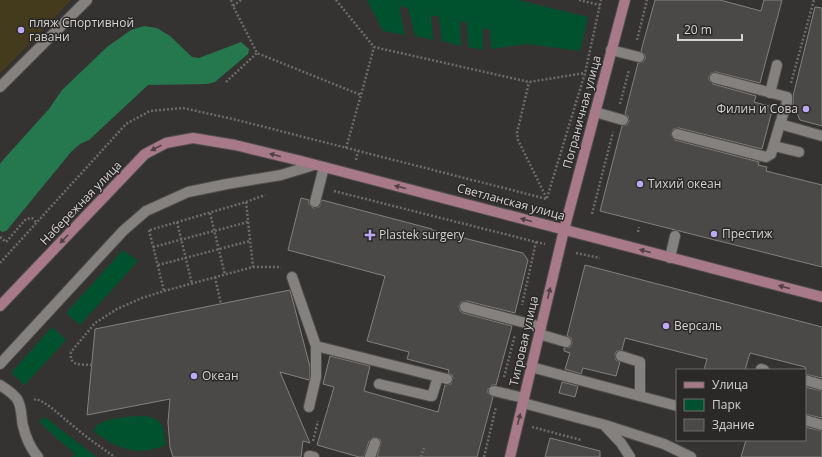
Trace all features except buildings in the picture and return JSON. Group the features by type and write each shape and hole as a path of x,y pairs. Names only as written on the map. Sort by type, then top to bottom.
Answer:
{"main road":[{"name":"Пограничная улица","path":"564,230 625,0"},
{"name":"Светланская улица","path":"193,138 235,145 319,166 822,297"},
{"name":"Набережная улица","path":"0,306 145,154 166,143 193,138"},
{"name":"Тигровая улица","path":"510,457 564,230"}],"lane":[{"path":"0,87 87,0"},
{"path":"612,50 636,56"},
{"path":"770,93 777,65"},
{"path":"677,134 766,157 772,154 787,102 787,97 715,78"},
{"path":"595,112 620,119"},
{"path":"780,124 822,136"},
{"path":"774,146 799,152"},
{"path":"0,364 125,229 146,211 188,192 282,175 319,166 318,187 315,202"},
{"path":"670,258 675,236"},
{"path":"292,277 316,346 316,377 309,407"},
{"path":"465,307 519,321 566,342"},
{"path":"316,346 442,378 432,396 379,384"},
{"path":"621,356 640,362 640,396"},
{"path":"531,367 676,406"},
{"path":"806,380 822,385"},
{"path":"0,385 18,400 26,435 31,448 38,457"},
{"path":"497,392 664,444 691,457"},
{"path":"806,420 822,425"},
{"path":"605,425 621,443 630,457"},
{"path":"370,457 375,443"}],"path":[{"path":"231,0 257,53 361,95"},
{"path":"233,6 241,0"},
{"path":"336,0 374,47 529,82 585,73"},
{"path":"579,0 600,5"},
{"path":"547,199 585,73 601,0"},
{"path":"592,214 620,119 636,56 647,0"},
{"path":"791,84 814,0"},
{"path":"346,148 374,47"},
{"path":"226,82 257,53"},
{"path":"529,82 517,133 518,140 543,189"},
{"path":"318,187 536,242 519,321 497,392 484,457"},
{"path":"125,229 138,231 149,230 246,202 272,192"},
{"path":"246,202 253,267"},
{"path":"210,213 225,274"},
{"path":"0,237 6,242 26,219 32,218 37,223"},
{"path":"177,222 192,284"},
{"path":"153,247 248,222"},
{"path":"149,230 164,291"},
{"path":"158,265 250,241"},
{"path":"0,263 15,247"},
{"path":"92,365 76,364 70,357 70,352 95,323 117,309 142,298 253,267 278,267 283,269 292,277"},
{"path":"215,277 221,304"},
{"path":"20,407 36,399 44,402 83,434 116,457"},
{"path":"312,445 317,422"},
{"path":"532,426 581,440"},
{"path":"421,457 424,448"}],"green space":[{"path":"367,0 518,0 588,17 580,51 527,44 491,49 490,30 483,28 483,50 468,47 467,23 460,21 461,46 442,41 439,17 431,15 433,40 415,36 408,8 399,6 405,35 383,31"},
{"path":"144,26 157,28 170,36 192,57 199,58 241,42 249,49 248,54 215,82 207,84 148,85 89,140 80,144 71,152 8,229 2,232 0,230 0,164 49,109 62,90 107,47 131,30"},
{"path":"123,250 138,261 80,325 66,313"},
{"path":"52,327 66,340 25,385 11,373"},
{"path":"143,416 159,421 163,428 166,445 156,449 137,451 120,447 94,432 100,423 114,419"},
{"path":"46,418 96,457 72,457 75,454 40,423 41,419"}],"sand":[{"name":"пляж Спортивной гавани","path":"0,0 71,0 0,74"}],"place":[{"name":"пляж Спортивной гавани","path":"21,30"},
{"name":"Филин и Сова","path":"806,109"},
{"name":"Тихий океан","path":"640,184"},
{"name":"Престиж","path":"714,234"},
{"name":"Plastek surgery","path":"370,235"},
{"name":"Версаль","path":"666,326"},
{"name":"Океан","path":"194,376"}]}
